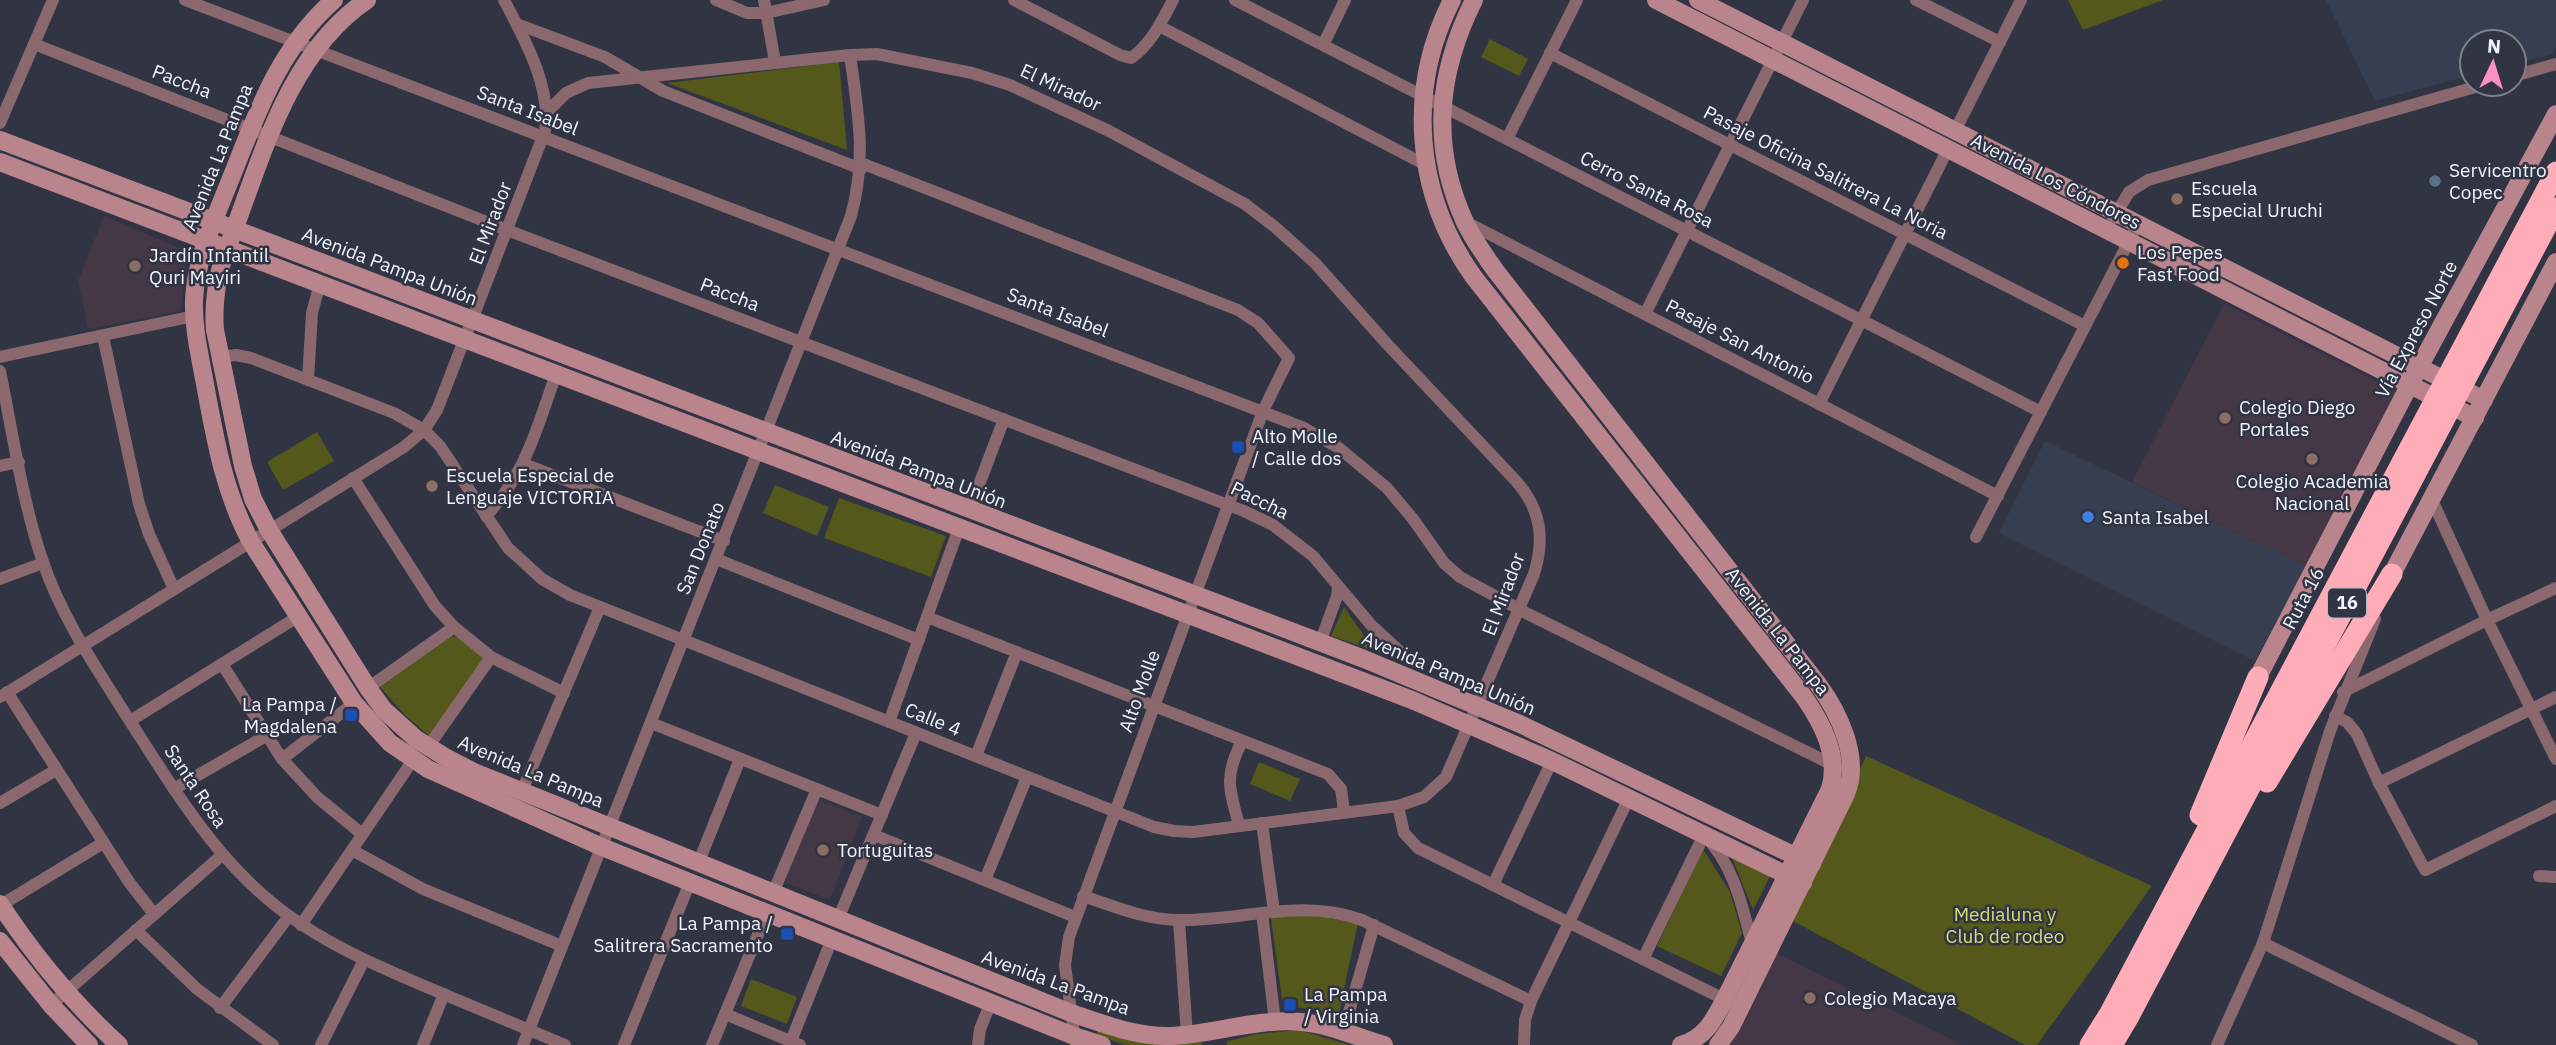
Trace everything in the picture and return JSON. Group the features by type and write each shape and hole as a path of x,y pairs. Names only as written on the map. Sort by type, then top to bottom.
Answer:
{"highway":[{"name":"Ruta 16","path":"2090,1045 2110,1013 2556,172"},
{"name":"16","path":"2112,1045 2556,208"},
{"path":"2139,997 2392,574"},
{"path":"2167,902 2258,677"}],"street":[{"path":"0,123 53,0"},
{"name":"Santa Isabel","path":"185,0 1263,411 1321,437 1356,460 1400,503 1452,570 1469,583 1850,774"},
{"name":"Avenida La Pampa","path":"334,0 295,42 268,86 206,240 195,284 194,316 220,465 230,498 251,542 354,703 380,733 413,760 449,780 602,847 990,1002 1075,1041 1102,1045"},
{"name":"Avenida La Pampa","path":"367,0 342,20 315,50 290,90 219,272 214,298 215,330 243,466 253,499 268,530 368,688 394,720 428,747 459,765 609,828 1072,1013 1153,1036 1187,1035 1301,1022 1384,1045"},
{"path":"505,0 536,69 547,112"},
{"path":"716,0 747,13 765,6 824,0"},
{"path":"1014,0 1120,55 1131,58 1141,51 1159,26 1172,0"},
{"name":"Cerro Santa Rosa","path":"1235,0 2041,412"},
{"path":"1323,45 1345,0"},
{"name":"Avenida La Pampa","path":"1474,0 1459,30 1449,59 1442,105 1447,167 1464,221 1495,270 1826,695 1842,727 1850,774 1846,794 1804,860"},
{"path":"1507,139 1577,0"},
{"name":"Avenida Los Cóndores","path":"1656,0 2469,415"},
{"name":"Avenida Los Cóndores","path":"1698,0 2478,397"},
{"path":"1645,314 1803,0"},
{"path":"1916,0 2000,42"},
{"path":"1955,131 2021,0"},
{"name":"Avenida La Pampa","path":"1448,1 1433,44 1424,97 1423,129 1426,165 1442,223 1473,276 1804,697 1821,723 1833,765 1830,789 1804,860 1741,1008 1721,1043"},
{"path":"765,6 775,62"},
{"path":"517,24 604,57 663,91 861,166"},
{"path":"1159,26 1426,165"},
{"name":"Paccha","path":"34,44 508,230 1258,518 1293,540 1324,568 1372,626 1408,659"},
{"name":"Pasaje Oficina Salitrera La Noria","path":"1550,53 2085,326"},
{"name":"El Mirador","path":"424,430 437,410 473,321 543,137 547,112 566,93 581,85 635,76 877,54 992,78 1020,88 1211,184 1245,204 1275,227 1329,278 1523,489 1530,499 1540,528 1540,548 1534,574 1470,724"},
{"name":"San Donato","path":"523,1045 852,216 861,166 850,55"},
{"path":"2528,72 2556,64"},
{"path":"2107,230 2129,192 2148,180 2458,92"},
{"name":"Vía Expreso Norte","path":"2258,677 2425,370 2556,114"},
{"name":"Avenida Pampa Unión","path":"0,140 1320,643 1478,706 1558,741 1804,860"},
{"path":"1819,404 1948,149"},
{"name":"Avenida Pampa Unión","path":"0,162 1368,683 1552,761 1795,879"},
{"name":"Alto Molle","path":"861,166 1238,310 1258,323 1289,358 1263,411 1075,917 1065,956 1075,1041"},
{"name":"Pasaje San Antonio","path":"1464,221 1997,496"},
{"path":"1976,537 2138,224"},
{"path":"2217,1045 2263,943 2343,692 2392,574 2432,500 2478,397 2556,262"},
{"path":"308,380 312,313 320,283"},
{"path":"0,357 194,316"},
{"path":"103,336 139,504 149,534 174,589"},
{"name":"Calle 4","path":"220,357 244,356 394,413 424,430 440,446 508,548 529,569 555,588 1154,827 1193,832 1398,806 1424,797 1439,785 1452,768 1470,724"},
{"name":"Santa Rosa","path":"0,371 43,563 60,604 82,646 174,789 222,855 266,898 301,925 363,960 565,1045"},
{"path":"486,516 508,490 524,464 556,374"},
{"path":"969,510 1004,419"},
{"path":"154,914 134,890 4,694 404,447 424,430"},
{"path":"0,466 19,462"},
{"path":"524,464 723,541"},
{"path":"353,478 435,606 454,627 491,657 564,692"},
{"path":"2432,500 2487,620 2556,759"},
{"path":"888,722 960,528"},
{"path":"716,559 919,640"},
{"path":"0,579 43,563"},
{"path":"1320,643 1338,596 1338,588"},
{"path":"2343,692 2556,588"},
{"path":"522,791 600,607"},
{"path":"131,721 299,616"},
{"path":"927,617 1328,774 1341,789 1344,811"},
{"path":"368,688 454,627"},
{"path":"976,756 1017,652"},
{"path":"428,747 491,657"},
{"path":"222,664 282,759 317,797 362,835"},
{"path":"2378,783 2556,697"},
{"path":"282,759 354,703"},
{"path":"2335,716 2347,722 2357,734 2378,783 2425,870 2556,806"},
{"path":"651,723 882,815"},
{"path":"838,919 916,733"},
{"path":"174,789 266,736"},
{"path":"1239,825 1229,777 1231,761 1242,741"},
{"path":"698,863 740,759"},
{"path":"301,925 413,760"},
{"path":"1493,885 1552,761"},
{"path":"0,803 56,770"},
{"path":"985,880 1027,777"},
{"path":"773,893 817,789"},
{"path":"1524,1045 1525,1020 1531,1001 1629,798"},
{"path":"1398,806 1402,828 1412,843 1741,1008"},
{"path":"1262,823 1275,1023"},
{"path":"874,835 1075,917"},
{"path":"1643,959 1704,835 1721,855 1733,878 1752,944"},
{"path":"103,843 0,904 32,951 66,991 119,1045"},
{"path":"352,850 423,889 562,946"},
{"path":"51,1005 222,855"},
{"path":"2539,876 2556,877"},
{"name":"Avenida La Pampa","path":"1681,1045 1696,1039 1709,1028 1752,944 1795,879"},
{"path":"624,1045 690,882"},
{"path":"1083,895 1141,915 1179,921 1324,909 1350,915 1531,1001"},
{"path":"712,1045 767,913"},
{"path":"220,1008 289,916"},
{"path":"1179,921 1187,1035"},
{"path":"1343,1033 1374,925"},
{"path":"136,930 174,970 220,1008 273,1045"},
{"path":"725,1014 796,1043 832,939"},
{"path":"0,941 51,1005 89,1045"},
{"path":"2263,943 2472,1045"},
{"path":"321,1045 363,960"},
{"path":"423,1045 444,994"},
{"path":"978,1045 980,1029 990,1002"},
{"path":"1211,1045 1223,1029"}],"shaded area":[{"path":"2326,0 2556,0 2556,46 2553,54 2528,60 2528,28 2458,28 2458,79 2375,101"},
{"name":"Jardín Infantil Quri Mayiri","path":"104,216 187,251 181,311 88,329 78,281"},
{"path":"2224,304 2396,391 2306,566 2132,482"},
{"path":"2045,441 2306,566 2255,661 1999,533"},
{"name":"Tortuguitas","path":"816,799 862,817 830,900 784,882"},
{"name":"Colegio Macaya","path":"1774,952 1963,1045 1728,1045"}],"green space":[{"path":"2068,0 2163,0 2083,30"},
{"path":"1490,39 1528,59 1519,76 1481,57"},
{"path":"839,62 847,150 667,83"},
{"path":"317,432 334,461 283,490 267,462"},
{"path":"775,485 829,507 817,536 763,513"},
{"path":"839,498 946,536 931,577 824,538"},
{"path":"1344,607 1365,637 1393,657 1331,636"},
{"path":"451,636 460,638 483,656 483,660 429,736 404,714 380,687"},
{"name":"Medialuna y Club de rodeo","path":"1866,756 2152,886 2037,1045 2025,1045 1793,921"},
{"path":"1259,762 1300,779 1290,801 1250,784"},
{"path":"1703,849 1730,892 1742,933 1721,976 1657,946"},
{"path":"1731,855 1770,876 1753,910"},
{"path":"1297,912 1358,923 1338,1018 1311,1009 1283,1006 1271,918"},
{"path":"751,979 797,997 787,1024 741,1006"},
{"path":"1097,1028 1203,1039 1201,1045 1125,1045 1097,1035"},
{"path":"1299,1030 1350,1045 1226,1045 1228,1041 1257,1034"}],"place":[{"name":"Servicentro Copec","path":"2435,181"},
{"name":"Escuela Especial Uruchi","path":"2177,199"},
{"name":"Los Pepes Fast Food","path":"2123,263"},
{"name":"Jardín Infantil Quri Mayiri","path":"135,266"},
{"name":"Colegio Diego Portales","path":"2225,418"},
{"name":"Alto Molle / Calle dos","path":"1238,447"},
{"name":"Colegio Academia Nacional","path":"2312,459"},
{"name":"Escuela Especial de Lenguaje VICTORIA","path":"432,486"},
{"name":"Santa Isabel","path":"2088,517"},
{"name":"La Pampa / Magdalena","path":"351,715"},
{"name":"Tortuguitas","path":"823,850"},
{"name":"La Pampa / Salitrera Sacramento","path":"787,934"},
{"name":"Colegio Macaya","path":"1810,998"},
{"name":"La Pampa / Virginia","path":"1290,1005"}]}
